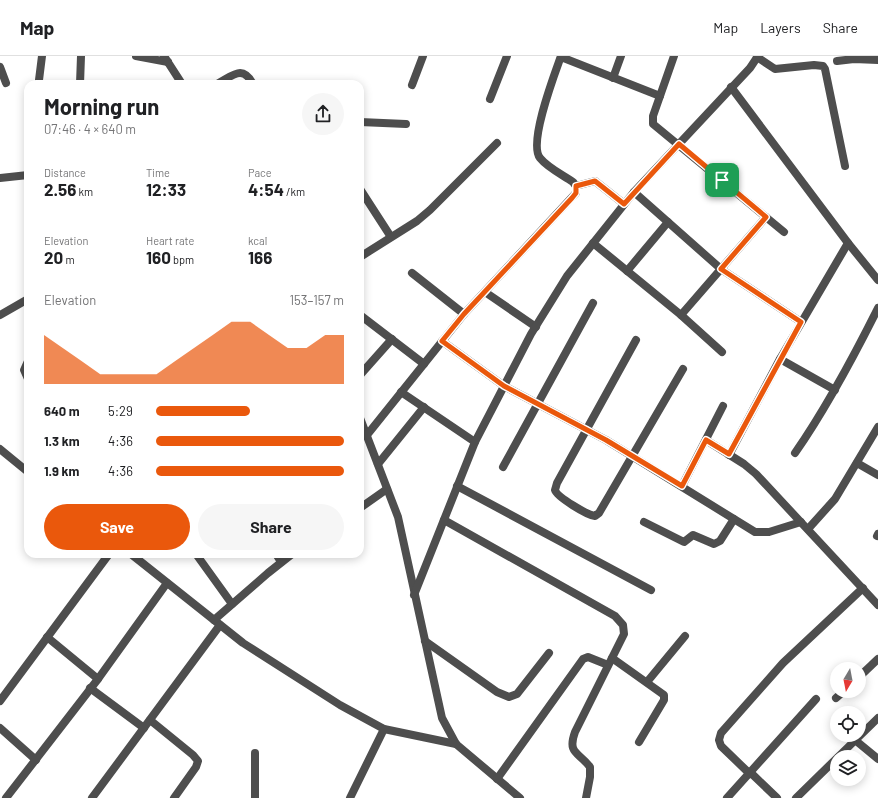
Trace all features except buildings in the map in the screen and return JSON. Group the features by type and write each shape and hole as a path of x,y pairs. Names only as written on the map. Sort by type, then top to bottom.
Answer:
{"street":[{"path":"39,80 42,56"},
{"path":"80,80 81,56"},
{"path":"136,56 166,59 179,80"},
{"path":"412,85 423,56"},
{"path":"490,99 507,56"},
{"path":"613,78 621,56"},
{"path":"674,56 653,116 653,124 784,232"},
{"path":"414,595 475,442 536,327 568,276 634,192 758,56 775,69 814,65 823,66 825,69 845,166"},
{"path":"576,186 540,158 537,148 547,95 561,57 660,96"},
{"path":"836,61 854,59 878,60"},
{"path":"0,67 6,83"},
{"path":"225,80 236,74 244,72 251,80"},
{"path":"731,87 848,243 878,280"},
{"path":"364,122 406,124"},
{"path":"364,255 416,221 443,198 497,143"},
{"path":"0,178 24,175"},
{"path":"576,186 595,181 624,204"},
{"path":"367,435 464,314 572,198 576,193 576,186"},
{"path":"634,192 721,269 801,322"},
{"path":"364,195 392,237"},
{"path":"681,315 766,217"},
{"path":"627,271 668,222"},
{"path":"593,243 681,315 722,352"},
{"path":"729,454 780,359 848,243"},
{"path":"412,273 464,314"},
{"path":"485,292 536,327"},
{"path":"0,315 24,302"},
{"path":"503,467 539,405 593,303"},
{"path":"796,453 835,390 878,308"},
{"path":"364,318 424,364"},
{"path":"364,370 392,339"},
{"path":"636,340 557,483 555,490 558,496 589,514 595,516 599,514 683,369"},
{"path":"442,341 504,386 587,430 632,456 755,532 761,533 801,522"},
{"path":"780,359 835,390"},
{"path":"401,392 475,442"},
{"path":"682,486 723,406"},
{"path":"378,464 424,408"},
{"path":"808,529 835,499 878,427"},
{"path":"364,428 398,517 442,718 456,744 520,798"},
{"path":"706,440 729,454 756,474 878,605"},
{"path":"0,449 24,469"},
{"path":"857,463 878,475"},
{"path":"457,486 651,590"},
{"path":"364,505 388,489"},
{"path":"444,520 615,616 623,625 624,634 575,732 571,744 574,751 590,767 590,777 586,798"},
{"path":"644,522 684,542 693,535 714,544 720,541 734,520"},
{"path":"0,701 105,558"},
{"path":"136,558 243,643 340,705 384,729 456,744"},
{"path":"199,558 232,604"},
{"path":"278,558 281,562"},
{"path":"92,798 150,720 217,622 232,604 286,558"},
{"path":"6,798 98,679 167,583"},
{"path":"777,798 721,746 719,740 721,733 783,663 863,588"},
{"path":"647,682 685,636"},
{"path":"47,637 98,679"},
{"path":"425,642 497,692 509,697 517,694 549,653"},
{"path":"497,779 583,659 588,657 610,661 647,682 662,693 665,698 638,742"},
{"path":"866,670 878,659"},
{"path":"90,688 144,728"},
{"path":"727,798 816,699"},
{"path":"866,729 878,718"},
{"path":"150,720 193,755 198,761 196,767 174,798"},
{"path":"0,728 36,760"},
{"path":"350,798 384,729"},
{"path":"844,750 853,742"},
{"path":"857,742 878,759"},
{"path":"255,753 256,798"},
{"path":"796,798 830,764"}],"route":[{"path":"679,144 722,180 766,217 721,269 801,322 729,454 706,440 682,486 606,440 504,386 442,341 464,314 572,198 576,193 576,186 592,181 598,182 624,204 679,144"}]}
